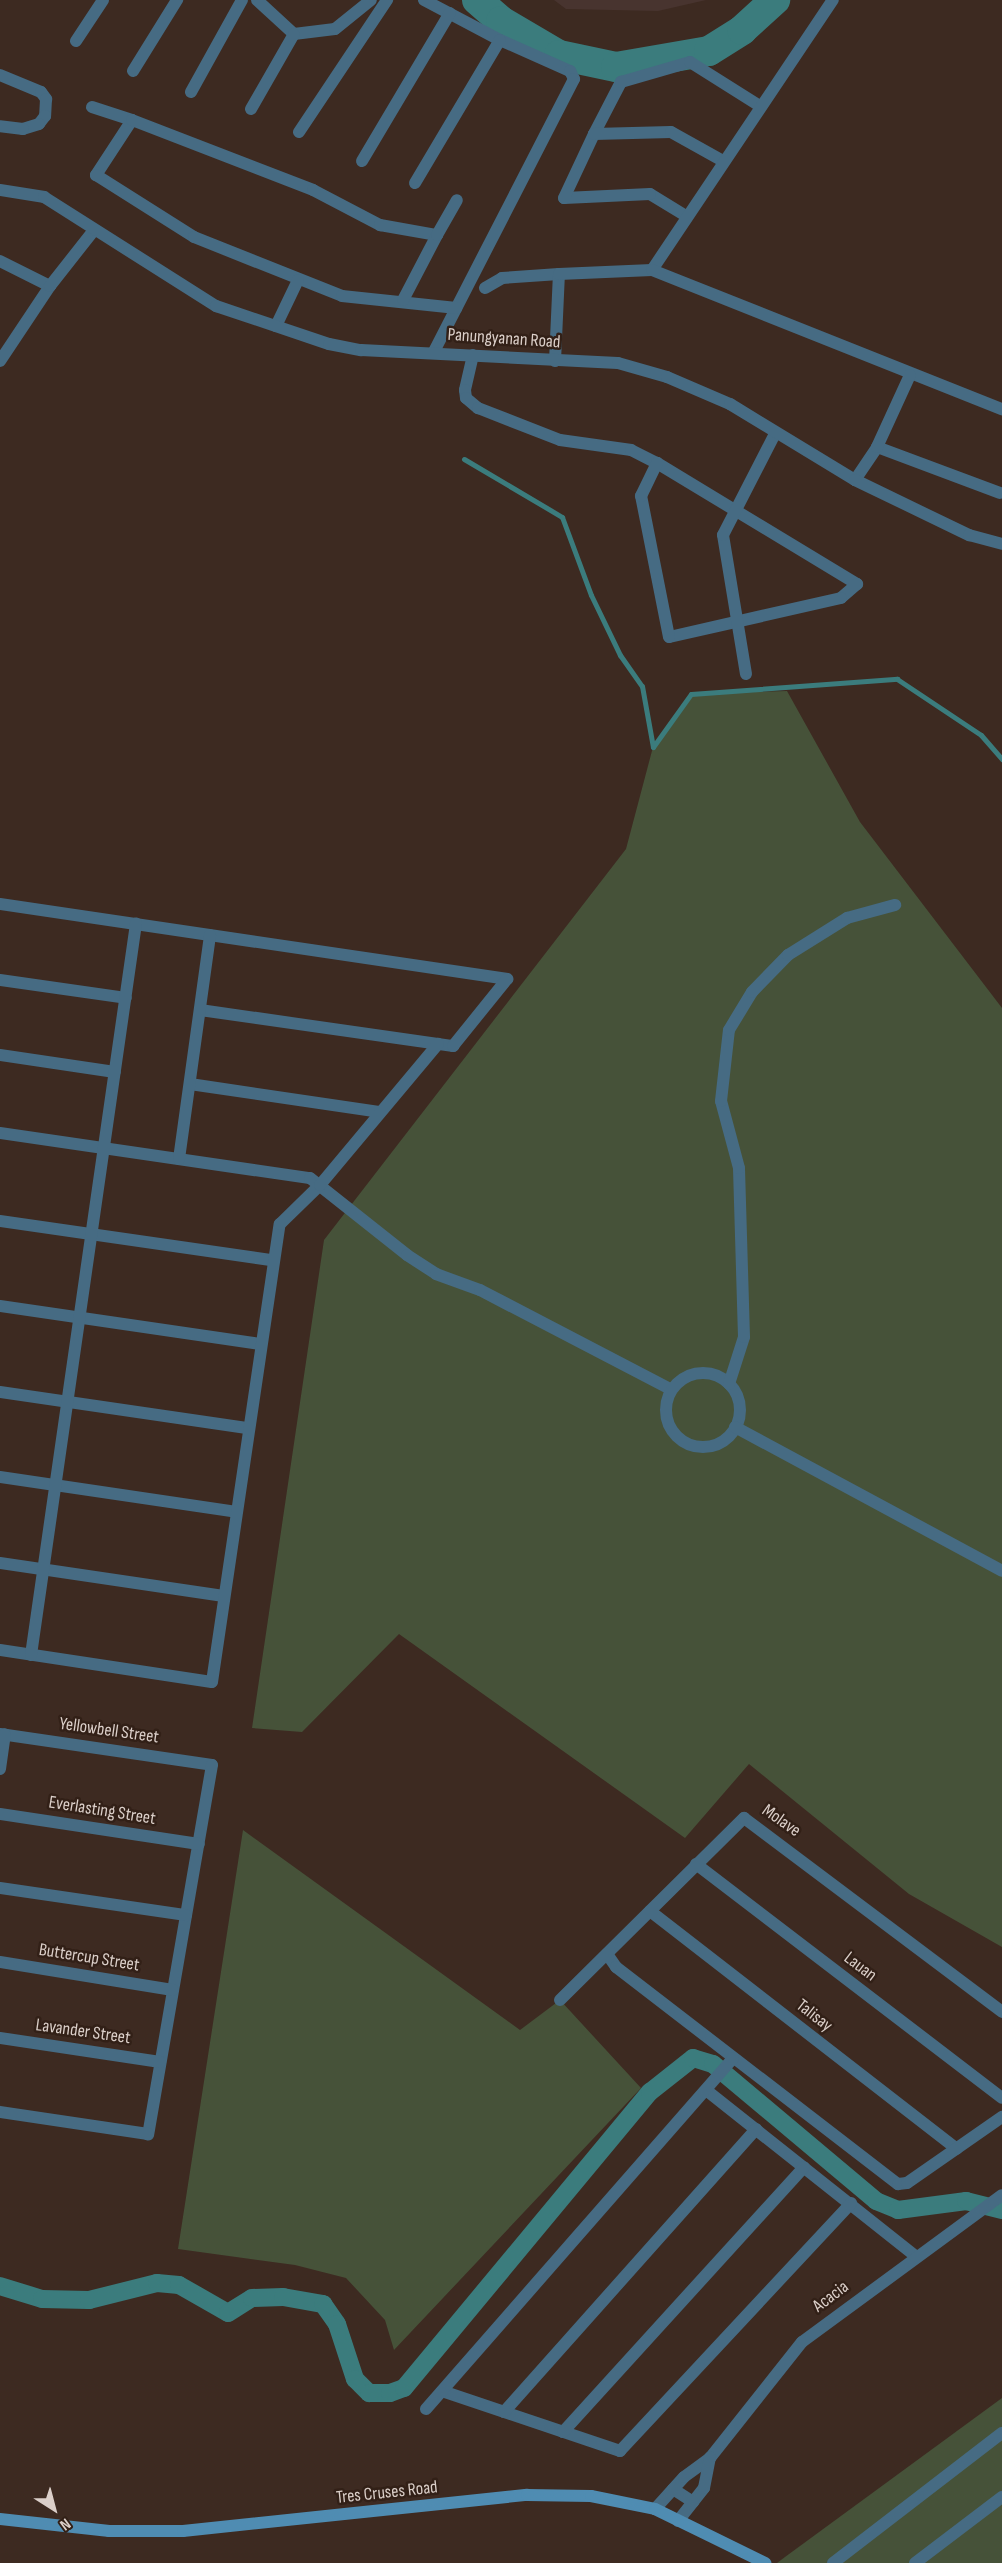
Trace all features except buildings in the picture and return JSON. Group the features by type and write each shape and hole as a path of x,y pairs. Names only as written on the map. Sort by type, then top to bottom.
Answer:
{"main road":[{"name":"Tres Cruses Road","path":"0,2518 108,2530 183,2531 527,2495 591,2496 655,2510 765,2563"}],"street":[{"path":"76,41 103,0"},
{"path":"133,71 177,0"},
{"path":"191,92 242,0"},
{"path":"257,0 294,34 335,29 371,0"},
{"path":"299,132 387,0"},
{"path":"424,0 500,40 570,71 574,79 433,353"},
{"path":"652,270 686,216 833,0"},
{"path":"362,161 450,13"},
{"path":"251,110 294,34"},
{"path":"415,183 500,40"},
{"path":"686,216 650,194 564,198 621,82 690,62 760,106"},
{"path":"0,75 41,92 46,99 45,116 39,124 23,129 0,126"},
{"path":"92,107 132,120 313,190 380,225 437,234"},
{"path":"132,120 96,175 194,237 342,296 403,300 456,308"},
{"path":"594,134 671,132 723,161"},
{"name":"Panungyanan Road","path":"0,190 44,197 216,306 329,345 555,361 618,363 667,376 730,404 855,480 969,535 1002,544"},
{"path":"403,300 457,200"},
{"path":"0,362 50,286 94,230"},
{"path":"0,261 50,286"},
{"path":"485,288 502,278 652,270 910,375 1002,409"},
{"path":"555,361 559,274"},
{"path":"276,326 298,280"},
{"path":"473,354 465,390 466,398 478,408 560,440 631,450 657,463 733,512 857,584 841,598 669,637 641,496 657,463"},
{"path":"855,480 877,447 910,375"},
{"path":"746,674 735,623 723,535 733,512 776,434"},
{"path":"877,447 1000,493"},
{"path":"0,904 507,979 453,1046 200,1010"},
{"path":"729,1384 744,1337 739,1168 721,1101 729,1030 752,992 788,955 847,918 895,905"},
{"path":"31,1655 136,924"},
{"path":"180,1159 210,935"},
{"path":"0,980 126,998"},
{"path":"0,1650 212,1682 272,1260 280,1224 320,1185 438,1044"},
{"path":"0,1055 115,1072"},
{"path":"190,1084 379,1112"},
{"path":"0,1133 310,1179 406,1256 436,1274 480,1290 672,1390"},
{"path":"0,1221 272,1260"},
{"path":"0,1306 260,1344"},
{"path":"704,1373 729,1384 738,1400 735,1427 713,1445 684,1442 667,1419 672,1390 686,1378 704,1373"},
{"path":"0,1392 248,1428"},
{"path":"735,1427 1002,1571"},
{"path":"0,1477 236,1512"},
{"path":"0,1563 224,1596"},
{"path":"0,1769 2,1734"},
{"name":"Yellowbell Street","path":"2,1734 212,1765 198,1844"},
{"name":"Everlasting Street","path":"0,1814 198,1844"},
{"name":"Molave","path":"560,2000 738,1821 752,1820 1002,2012"},
{"path":"0,2112 148,2134 198,1844"},
{"name":"Lauan","path":"696,1864 1002,2098"},
{"path":"0,1888 186,1915"},
{"name":"Talisay","path":"650,1911 957,2148"},
{"path":"607,1954 616,1967 729,2062 898,2184 907,2183 1002,2117"},
{"name":"Buttercup Street","path":"0,1962 173,1990"},
{"name":"Lavander Street","path":"0,2038 160,2062"},
{"path":"426,2409 729,2062"},
{"path":"709,2086 756,2129 917,2257"},
{"path":"504,2412 756,2129"},
{"path":"563,2432 804,2167"},
{"name":"Acacia","path":"655,2510 673,2489 710,2458 802,2342 1001,2196"},
{"path":"442,2391 620,2451 850,2203"},
{"path":"832,2563 1002,2433"},
{"name":"Acacia","path":"678,2521 704,2488 710,2458"},
{"path":"673,2489 693,2502"},
{"path":"915,2563 1002,2497"}],"shaded area":[{"path":"554,0 706,0 658,11 566,9"}],"green space":[{"path":"787,691 860,822 1002,1008 1002,1947 909,1894 749,1764 685,1838 399,1634 302,1732 252,1728 324,1240 626,849 653,747 691,694"},
{"path":"243,1830 520,2030 560,2000 641,2088 394,2350 385,2320 346,2278 295,2265 178,2249"},
{"path":"1002,2398 1002,2563 777,2563 785,2557"}],"waterway":[{"path":"477,0 501,21 559,55 616,67 709,51 742,30 775,0"},
{"path":"464,459 562,517 591,595 620,655 642,686 653,747"},
{"path":"653,747 691,694 897,679 981,735 1002,759"},
{"path":"0,2286 42,2299 89,2300 157,2283 179,2285 228,2313 252,2298 283,2297 323,2304 337,2324 355,2379 369,2393 390,2393 404,2388 650,2092 693,2058 713,2064 876,2201 898,2210 966,2201 1002,2210"}]}
